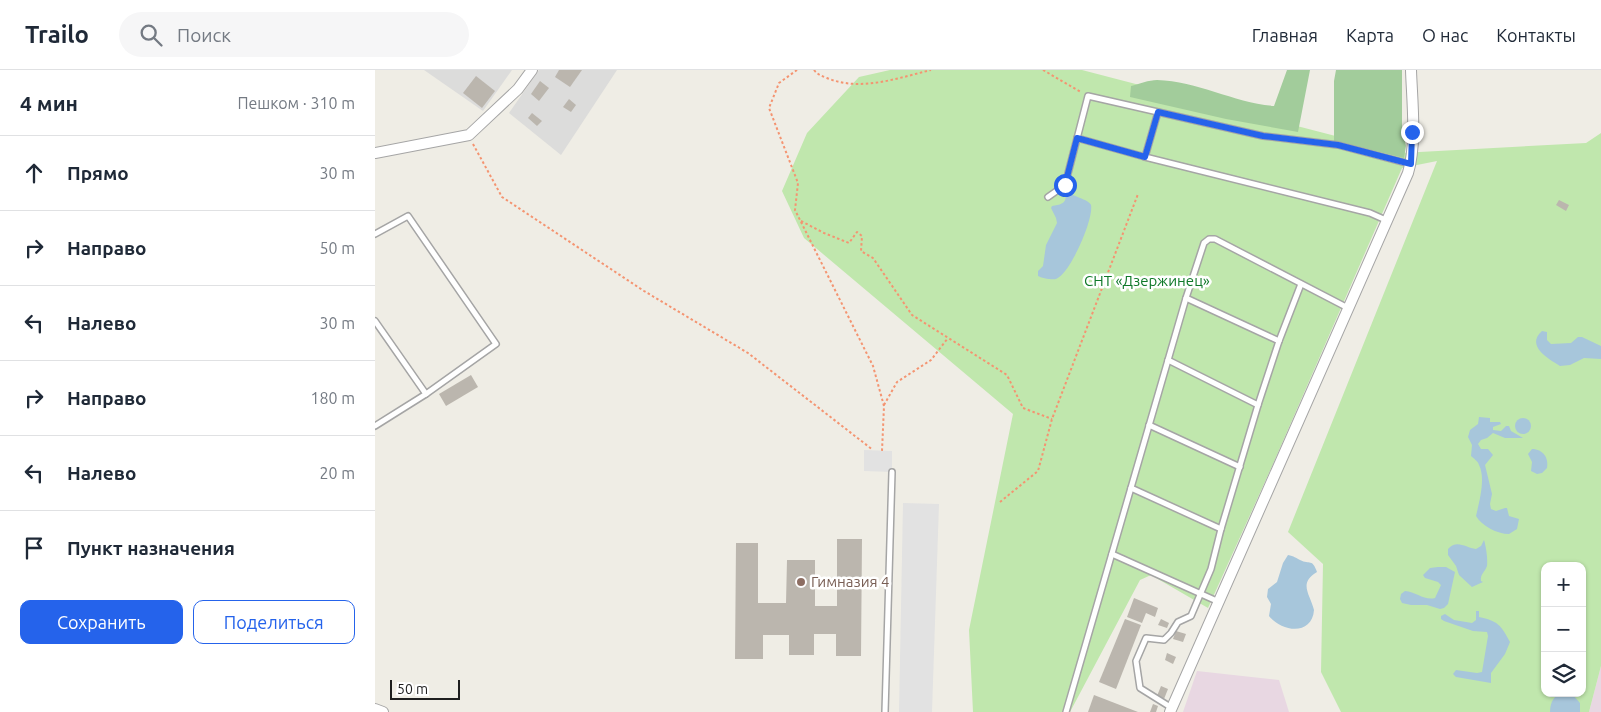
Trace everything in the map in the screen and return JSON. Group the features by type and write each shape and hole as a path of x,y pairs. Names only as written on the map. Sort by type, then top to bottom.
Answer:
{"street":[{"path":"375,153 469,135 518,89 532,70"},
{"path":"1171,710 1388,221 1411,164 1413,142 1411,70"},
{"path":"375,709 383,712"}],"lane":[{"path":"1048,197 1065,185 1088,96 1263,136 1338,145 1411,164"},
{"path":"1145,157 1158,112"},
{"path":"1077,138 1145,157 1370,213 1388,221"},
{"path":"375,234 408,216 496,344 426,394 375,426"},
{"path":"1066,712 1186,298 1204,243 1209,239 1215,240 1349,308"},
{"path":"1171,710 1140,688 1136,661 1146,638 1164,640 1171,634 1178,622 1191,616 1202,594 1211,569 1258,405 1301,284"},
{"path":"1186,298 1279,342"},
{"path":"375,321 426,394"},
{"path":"1168,360 1258,405"},
{"path":"1149,426 1239,467"},
{"path":"885,712 892,472"},
{"path":"1131,488 1221,529"},
{"path":"1112,554 1220,602"}],"path":[{"path":"797,70 779,83 769,108 798,183 795,210 873,366 884,406 882,451"},
{"path":"814,70 817,74 835,82 849,84 882,82 931,70"},
{"path":"1043,70 1088,96"},
{"path":"469,135 501,197 644,291 748,353 873,450"},
{"path":"1000,502 1038,471 1052,420 1139,194"},
{"path":"801,221 849,243 857,232 861,236 861,251 873,258 911,315 1007,375 1023,408 1052,420"},
{"path":"884,406 897,382 931,360 948,338"}],"shaded area":[{"path":"424,70 512,70 483,111"},
{"path":"539,70 617,70 561,155 509,113"},
{"path":"864,450 892,451 892,472 864,471"},
{"path":"903,503 939,504 932,712 899,712"},
{"path":"1601,666 1601,712 1589,712"},
{"path":"1197,671 1279,680 1289,712 1183,712"}],"green space":[{"name":"СНТ «Дзержинец»","path":"890,70 1082,70 1401,153 1586,143 1601,133 1601,666 1589,712 1341,712 1321,672 1323,564 1288,532 1437,161 1402,168 1208,608 1151,575 1140,580 1070,712 973,712 969,630 1013,414 804,238 782,191 807,133 859,77"},
{"path":"1287,70 1310,70 1298,132 1226,119 1130,97 1131,86 1157,80 1187,84 1245,101 1274,106"},
{"path":"1336,70 1402,70 1402,129 1406,146 1404,158 1334,141 1334,81"}],"water":[{"path":"1064,191 1090,203 1089,222 1074,257 1062,275 1056,279 1044,278 1038,276 1038,271 1043,266 1046,245 1057,223 1051,208 1064,202 1066,198"},
{"path":"1542,331 1547,332 1547,340 1551,344 1571,343 1578,337 1582,337 1601,346 1601,359 1584,358 1570,365 1560,366 1545,356 1537,347 1537,337"},
{"path":"1479,417 1490,418 1490,422 1500,422 1501,424 1493,427 1493,430 1501,431 1506,426 1509,426 1511,431 1523,438 1505,438 1493,433 1478,444 1481,449 1488,449 1493,455 1485,465 1492,494 1491,509 1496,511 1507,508 1509,516 1519,519 1517,529 1509,534 1490,529 1476,516 1482,477 1477,461 1471,456 1472,445 1468,437 1470,430 1478,424"},
{"path":"1520,418 1526,418 1531,423 1529,432 1520,434 1515,429 1515,423"},
{"path":"1532,449 1542,452 1546,458 1547,468 1542,473 1537,474 1531,471 1532,462 1528,454"},
{"path":"1484,540 1487,563 1481,577 1483,582 1472,587 1459,575 1456,566 1448,555 1448,549 1458,544 1476,549 1481,546"},
{"path":"1288,555 1312,563 1317,572 1311,576 1307,585 1314,610 1312,618 1308,624 1296,629 1281,625 1269,616 1271,604 1267,597 1268,589 1277,582 1283,563"},
{"path":"1446,567 1455,572 1448,604 1444,608 1402,603 1400,599 1401,594 1405,591 1431,599 1435,598 1441,585 1438,582 1425,578 1423,575 1430,568"},
{"path":"1476,611 1479,611 1479,617 1495,622 1504,631 1510,642 1505,654 1491,673 1491,683 1456,677 1453,674 1456,670 1482,672 1487,632 1473,631 1441,619 1441,616 1445,614 1454,620 1472,623 1476,620"},
{"path":"1575,697 1580,703 1580,712 1550,712 1554,698"}],"building":[{"path":"559,70 582,70 570,87 555,77"},
{"path":"476,76 495,91 482,108 463,93"},
{"path":"540,81 549,88 539,101 531,94"},
{"path":"569,99 576,105 571,112 563,107"},
{"path":"532,113 542,121 537,126 528,118"},
{"path":"1559,200 1569,205 1566,211 1556,205"},
{"path":"471,375 478,387 446,406 439,394"},
{"name":"Гимназия 4","path":"837,539 862,539 861,656 836,656 836,634 814,634 814,655 789,655 789,635 763,635 763,659 735,659 736,543 758,543 758,603 786,603 787,560 815,560 815,606 837,606"},
{"path":"1134,598 1158,608 1155,617 1146,613 1142,623 1127,617"},
{"path":"1125,619 1141,625 1116,689 1099,682"},
{"path":"1161,619 1169,623 1167,628 1158,625"},
{"path":"1176,631 1186,634 1183,642 1173,639"},
{"path":"1167,653 1176,657 1173,664 1165,660"},
{"path":"1161,686 1168,689 1164,699 1157,696"},
{"path":"1094,695 1138,712 1088,712"},
{"path":"1153,704 1158,706 1156,712 1150,712"}],"place":[{"name":"Гимназия 4","path":"801,582"}],"route":[{"path":"1065,185 1077,138 1145,157 1158,112 1263,136 1338,145 1411,164 1412,132"}]}
